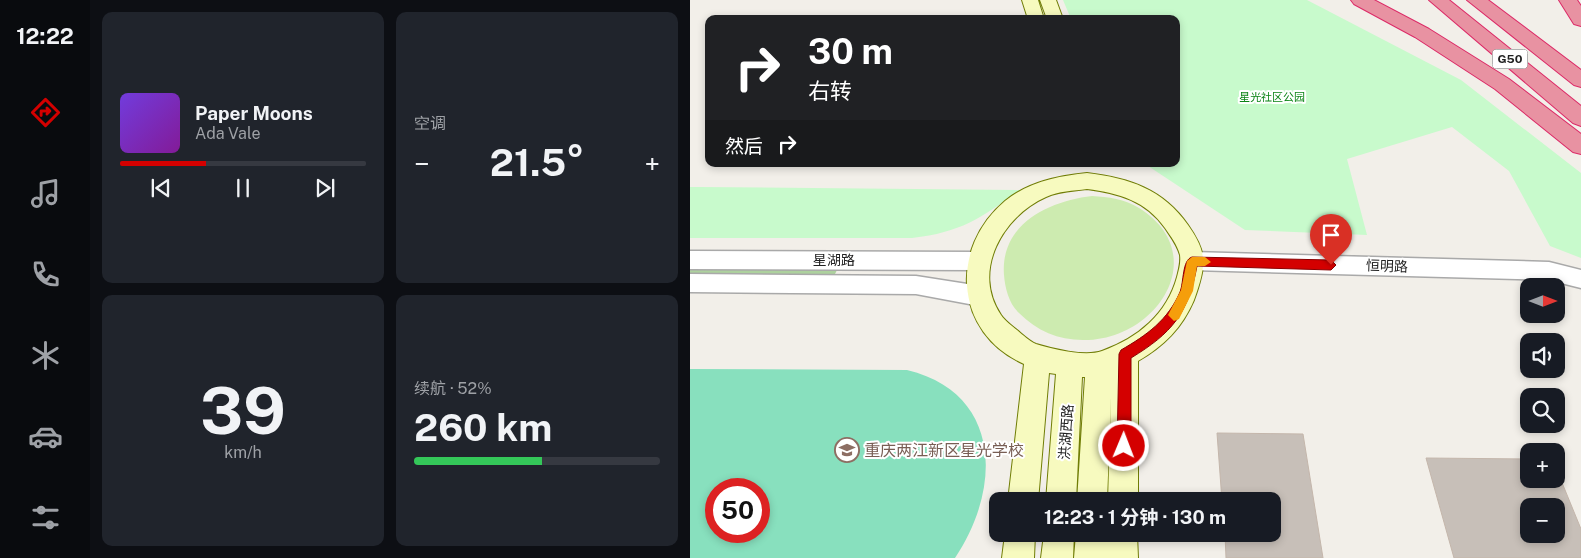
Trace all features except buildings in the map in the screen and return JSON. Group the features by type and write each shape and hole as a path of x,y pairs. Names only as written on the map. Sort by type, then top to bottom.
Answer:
{"highway":[{"path":"1360,0 1422,33 1502,84 1581,146"},
{"name":"G50","path":"1438,0 1581,118"},
{"name":"G50","path":"1476,0 1581,80"},
{"path":"1568,0 1581,20"}],"main road":[{"path":"1030,0 1035,15"},
{"path":"1048,0 1054,15"},
{"path":"1085,172 1114,174 1146,195 1168,213 1184,237 1192,261 1187,291 1174,316 1153,338 1125,354 1099,364 1070,363 1030,354 1002,336 984,311 976,283 978,260 991,230 1008,210 1032,194 1085,172"},
{"path":"1123,492 1125,354"},
{"path":"1025,492 1038,356"},
{"name":"洪湖西路","path":"1062,492 1070,363"},
{"name":"洪湖西路","path":"1092,492 1099,364"},
{"path":"1018,558 1019,542"},
{"path":"1057,558 1058,542"},
{"path":"1090,558 1091,542"},
{"path":"1122,542 1122,558"}],"street":[{"name":"星湖路","path":"690,260 978,260"},
{"name":"恒明路","path":"1192,261 1549,271 1581,279"},
{"path":"690,282 916,285 980,296"}],"green space":[{"name":"星光社区公园","path":"1063,0 1307,0 1461,80 1581,173 1581,258 1550,246 1509,171 1452,127 1347,159 1367,235 1245,230 1150,167 1180,167 1180,15 1069,15"},
{"path":"690,187 1020,190 982,216 958,228 912,238 690,238"},
{"path":"1092,196 1128,202 1139,208 1161,227 1172,248 1173,270 1166,292 1153,311 1133,326 1110,337 1074,340 1048,333 1033,325 1016,309 1008,296 1005,285 1005,257 1010,242 1030,218 1060,203"},
{"path":"690,269 837,270 833,278 690,277"},
{"name":"重庆两江新区星光学校","path":"690,369 907,370 938,382 961,399 976,421 984,446 986,474 981,502 970,531 955,558 690,558"}],"slow traffic":[{"path":"1174,315 1187,291 1192,261 1205,262"}],"place":[{"name":"重庆两江新区星光学校","path":"847,450"}],"route":[{"path":"1124,446 1125,354 1153,338 1174,316 1187,291 1192,261 1331,265"}]}
